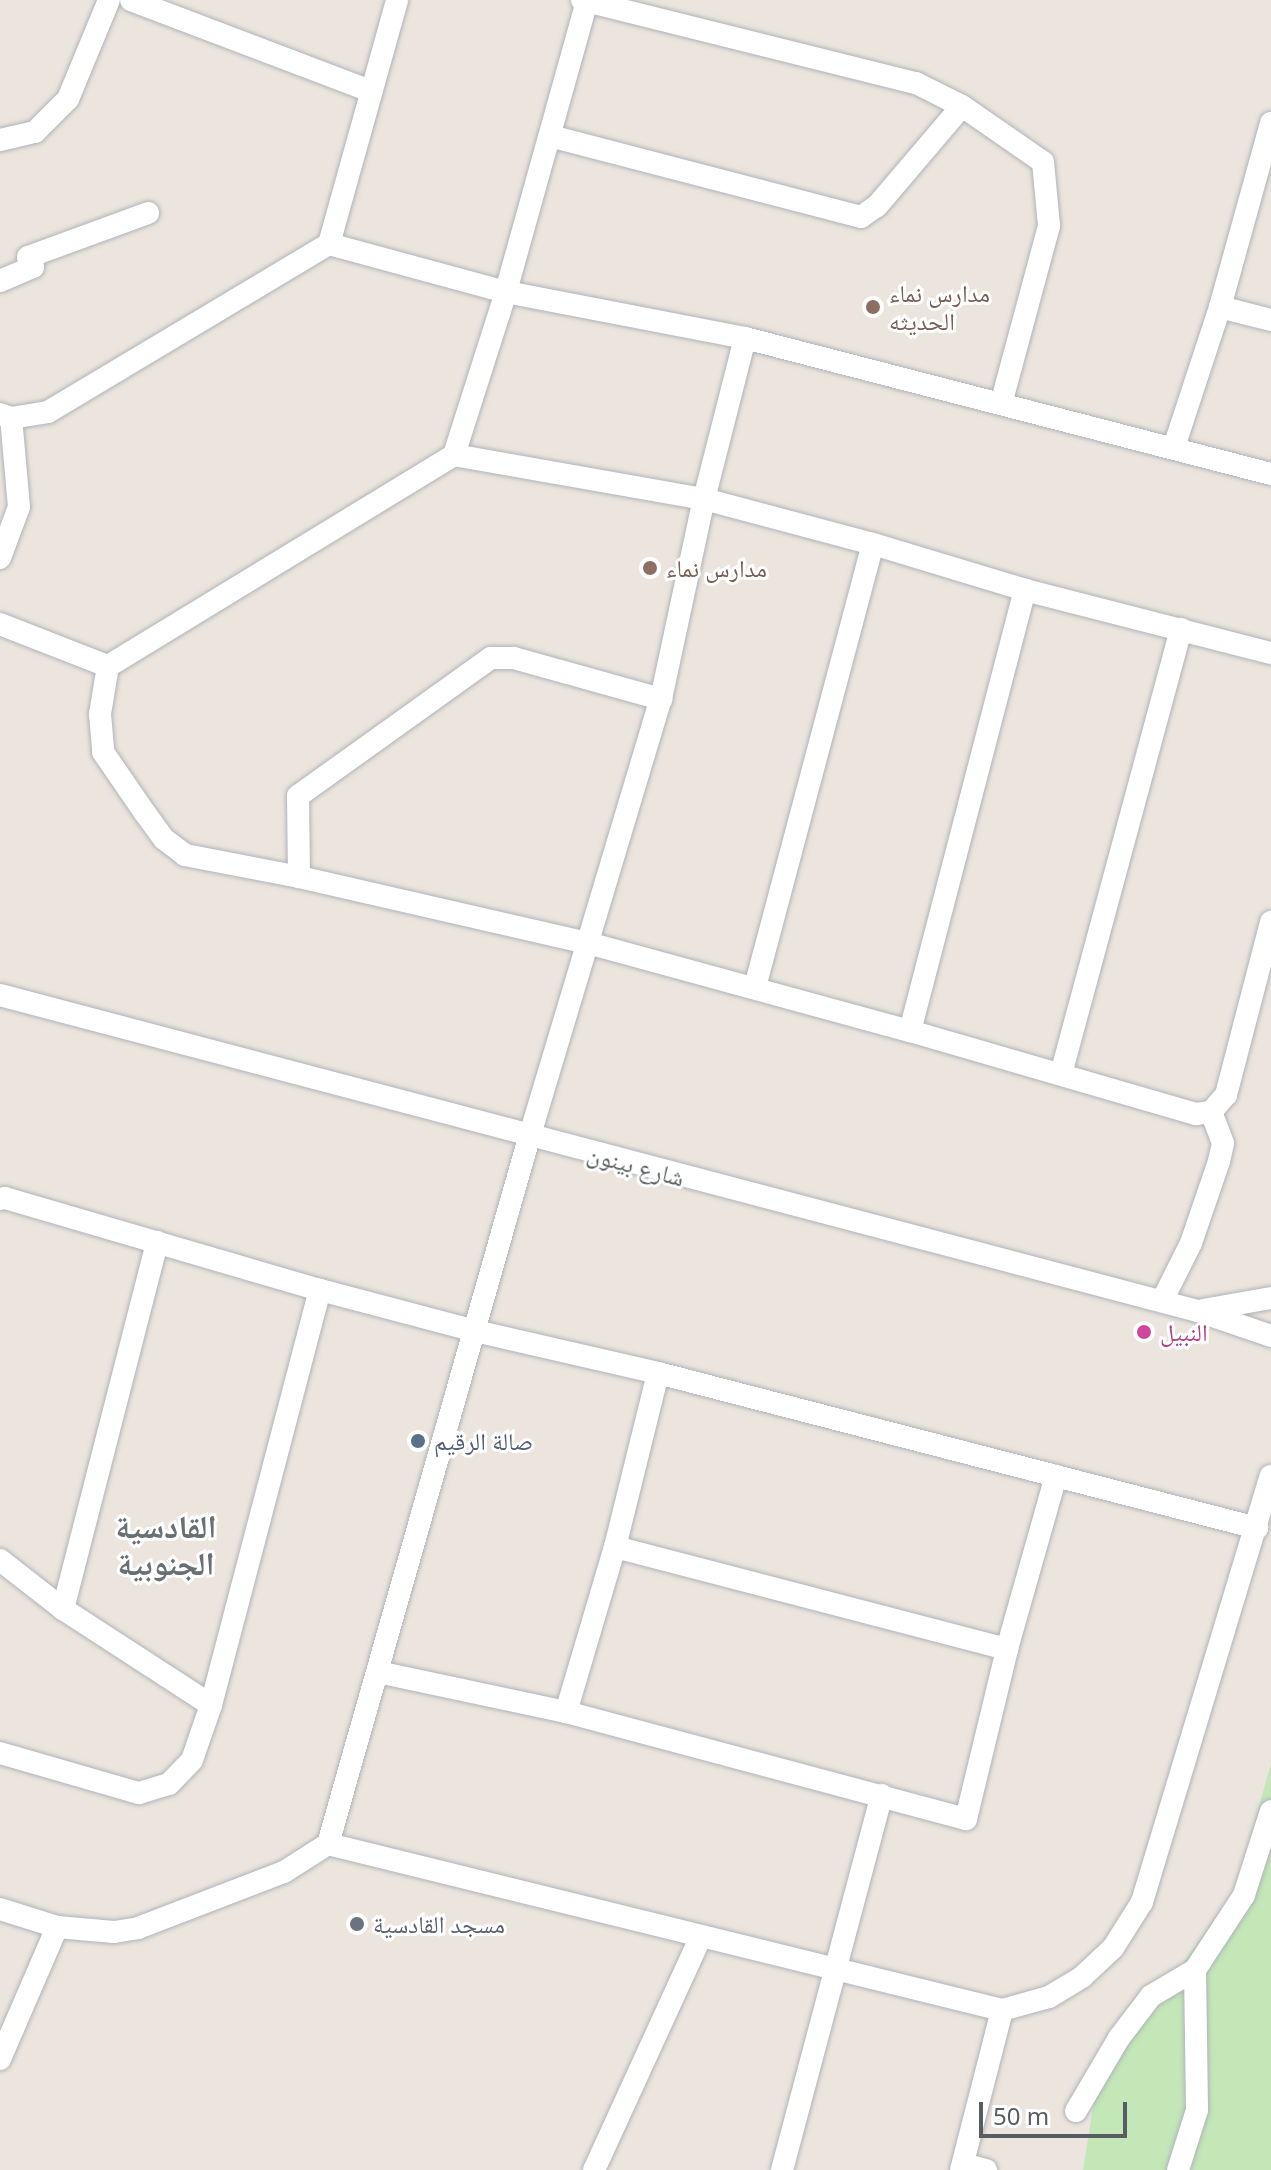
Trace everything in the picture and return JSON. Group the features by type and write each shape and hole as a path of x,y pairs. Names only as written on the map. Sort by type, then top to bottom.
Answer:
{"street":[{"path":"0,140 35,132 68,99 109,0"},
{"path":"131,0 371,91"},
{"path":"0,558 19,507 6,416 48,412 329,244 397,0"},
{"path":"1001,404 1049,226 1043,162 962,106 916,83 584,1 506,292 454,455 108,666 100,714 103,752 164,839 185,855 299,877 588,943 755,987 1196,1114 1211,1112 1226,1095 1271,922"},
{"path":"550,136 861,217 877,206 962,106"},
{"path":"1174,447 1266,169 1271,123"},
{"path":"0,281 33,267 28,257 148,213"},
{"path":"329,244 506,292 745,338 1271,474"},
{"path":"1220,307 1271,320"},
{"path":"0,1909 57,1927 114,1932 138,1928 284,1872 328,1844 529,1138 661,699 704,499 745,338"},
{"path":"454,455 704,499 873,544 1025,590 1271,653"},
{"path":"755,987 873,544"},
{"path":"910,1031 1025,590"},
{"path":"0,624 108,666"},
{"path":"1061,1074 1181,629"},
{"path":"299,877 298,796 491,658 514,658 661,699"},
{"name":"شارع بينون","path":"0,995 529,1138 1162,1301 1271,1336"},
{"path":"1162,1301 1191,1243 1219,1161 1223,1143 1211,1112"},
{"path":"0,1199 475,1331 658,1373 1257,1528"},
{"path":"63,1609 157,1242"},
{"path":"0,1753 139,1793 169,1784 192,1760 211,1705 320,1290"},
{"path":"1198,1311 1271,1298"},
{"path":"566,1712 615,1547 658,1373"},
{"path":"378,1672 566,1712 966,1819 1007,1649 1056,1476"},
{"path":"328,1844 836,1972 1002,2010 1049,1997 1082,1977 1113,1948 1142,1902 1271,1476"},
{"path":"615,1547 1007,1649"},
{"path":"0,1560 63,1609 211,1705"},
{"path":"782,2170 882,1795"},
{"path":"1076,2111 1119,2038 1151,1996 1195,1970 1244,1895 1271,1811"},
{"path":"0,2059 57,1927"},
{"path":"594,2170 700,1938"},
{"path":"1178,2170 1197,2110 1195,1970"},
{"path":"986,2170 962,2167 1002,2010"}],"green space":[{"path":"1271,1763 1271,2170 1083,2170 1097,2083 1237,1888"}],"place":[{"name":"مدارس نماء الحديثه","path":"873,307"},
{"name":"مدارس نماء","path":"650,568"},
{"name":"النبيل","path":"1144,1332"},
{"name":"صالة الرقيم","path":"418,1441"},
{"name":"مسجد القادسية","path":"357,1924"}],"district":[{"name":"القادسية الجنوبية","path":"166,1546"}]}
